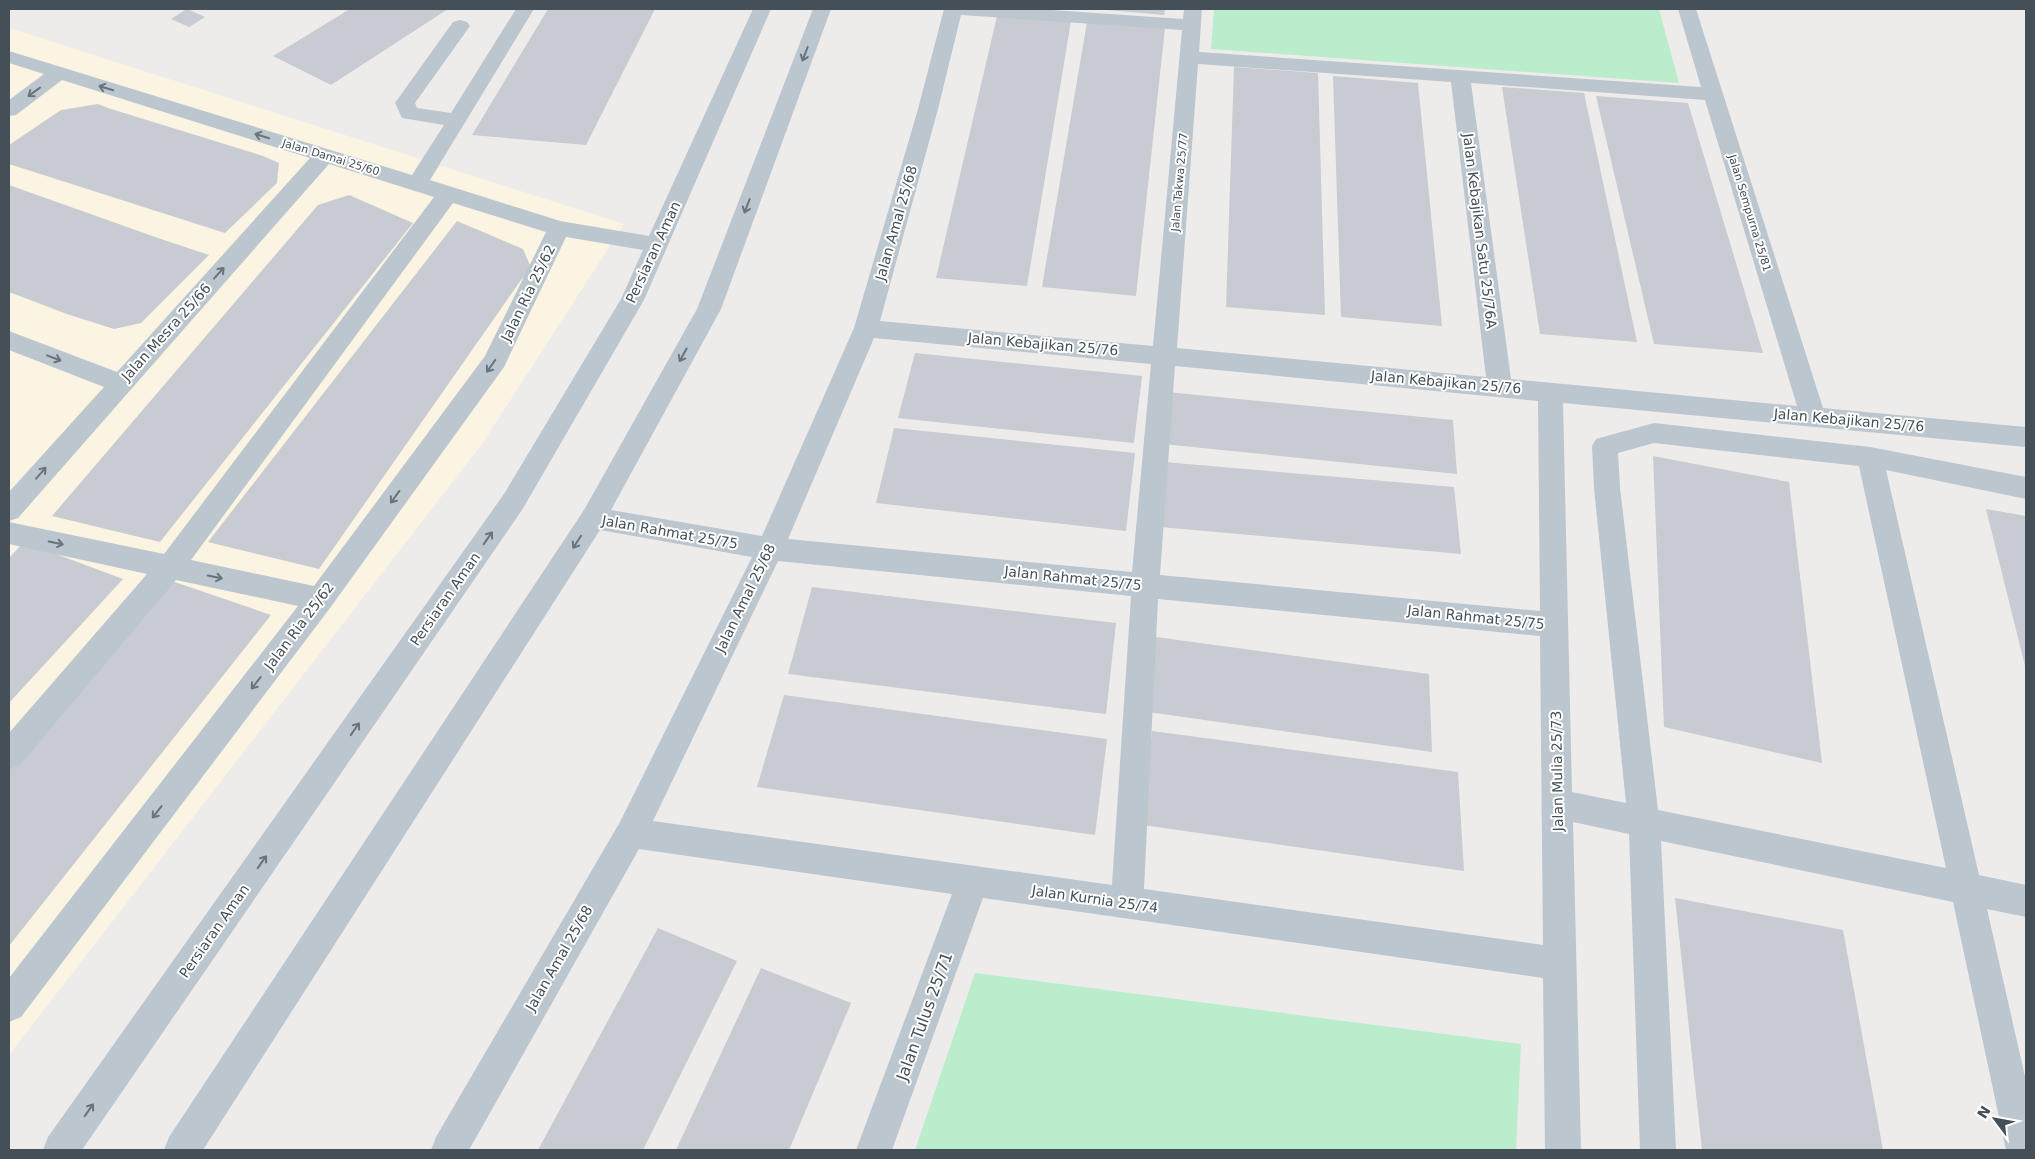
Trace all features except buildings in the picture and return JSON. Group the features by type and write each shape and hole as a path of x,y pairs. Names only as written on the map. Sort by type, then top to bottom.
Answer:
{"street":[{"path":"418,183 525,9"},
{"name":"Persiaran Aman","path":"61,1150 513,502 632,300 762,9"},
{"path":"182,1150 593,518 709,308 822,9"},
{"path":"955,9 1193,17"},
{"name":"Jalan Amal 25/68","path":"450,1150 631,833 770,549 866,328 955,9"},
{"name":"Jalan Sempurna 25/81","path":"1687,9 1813,417"},
{"name":"Jalan Takwa 25/77","path":"1127,904 1145,586 1193,17"},
{"path":"457,120 409,113 404,103 460,26"},
{"name":"Jalan Damai 25/60","path":"9,57 559,228 657,245"},
{"path":"1189,57 1713,94"},
{"path":"9,110 59,73"},
{"name":"Jalan Kebajikan Satu 25/76A","path":"1460,76 1500,387"},
{"name":"Jalan Mesra 25/66","path":"9,510 120,383 325,155"},
{"path":"9,755 170,567 448,193"},
{"name":"Jalan Ria 25/62","path":"9,1005 320,599 495,361 559,228"},
{"name":"Jalan Kebajikan 25/76","path":"866,328 2026,437"},
{"path":"9,340 120,383"},
{"name":"Jalan Mulia 25/73","path":"1550,392 1563,1150"},
{"path":"1658,1150 1644,822 1607,488 1605,446 1654,433 1870,458 2026,488"},
{"path":"1870,458 2024,1150"},
{"name":"Jalan Rahmat 25/75","path":"593,518 770,549 1554,625"},
{"path":"9,533 320,599"},
{"path":"1557,804 2026,901"},
{"name":"Jalan Kurnia 25/74","path":"631,833 1560,964"},
{"name":"Jalan Tulus 25/71","path":"874,1150 973,882"}],"shaded area":[{"path":"9,28 624,224 482,444 9,1055"}],"green space":[{"path":"1214,9 1659,9 1679,83 1211,49"},
{"path":"975,973 1521,1044 1516,1150 915,1150"}]}
